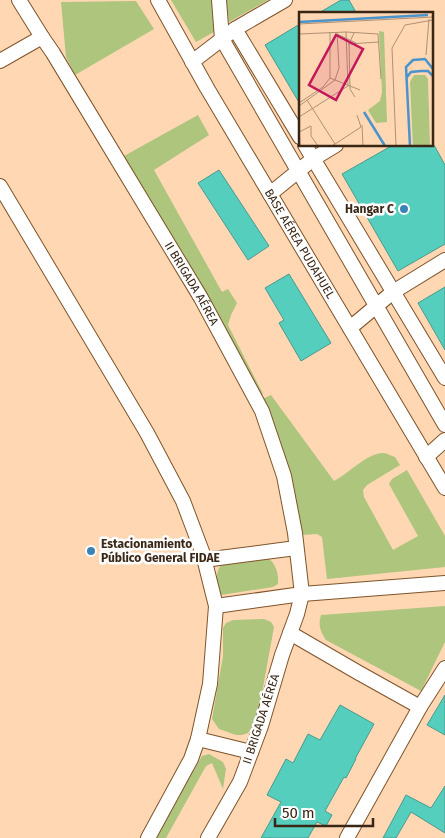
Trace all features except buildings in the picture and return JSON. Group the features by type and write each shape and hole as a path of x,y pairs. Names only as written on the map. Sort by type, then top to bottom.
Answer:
{"street":[{"name":"II BRIGADA AÉREA","path":"19,0 54,53 201,298 262,411 284,476 302,594 240,782 208,838"},
{"name":"BASE AÉREA PUDAHUEL","path":"158,0 192,62 445,488"},
{"path":"219,0 222,39 445,425"},
{"path":"192,62 235,29 286,0"},
{"path":"235,29 299,135"},
{"path":"0,61 42,37"},
{"path":"306,146 445,378"},
{"path":"270,194 313,159 334,146"},
{"path":"0,186 147,433 183,501 204,560 216,606 210,684 198,739 192,759 148,838"},
{"path":"350,328 393,292 445,260"},
{"path":"426,457 445,440"},
{"path":"204,560 296,548"},
{"path":"216,606 302,594 445,583"},
{"path":"290,632 358,673 420,706"},
{"path":"347,838 420,706 445,668"},
{"path":"198,739 251,752"}],"green space":[{"path":"171,0 213,0 214,32 196,42"},
{"path":"226,0 268,0 229,22"},
{"path":"136,1 154,29 75,75 66,57 61,2"},
{"path":"198,115 209,135 154,170 222,292 228,289 237,303 228,325 263,394 254,398 124,156"},
{"path":"271,395 334,481 371,456 386,453 395,457 400,465 367,485 363,490 364,497 393,550 418,536 389,484 392,479 407,470 445,536 445,567 327,579 322,537 317,534 301,535 260,400"},
{"path":"264,556 276,567 278,584 273,587 221,595 217,585 217,573 222,564 233,559 254,561"},
{"path":"445,606 445,642 421,691 326,640 320,628 321,615"},
{"path":"264,619 271,622 274,627 262,693 253,727 248,733 236,735 219,729 212,719 223,656 223,628 226,623 233,620"},
{"path":"209,754 223,762 226,769 223,789 212,763 206,766 166,838 154,838 202,756"}],"place":[{"name":"Hangar C","path":"404,209"},
{"name":"Estacionamiento Público General FIDAE","path":"91,551"}]}
